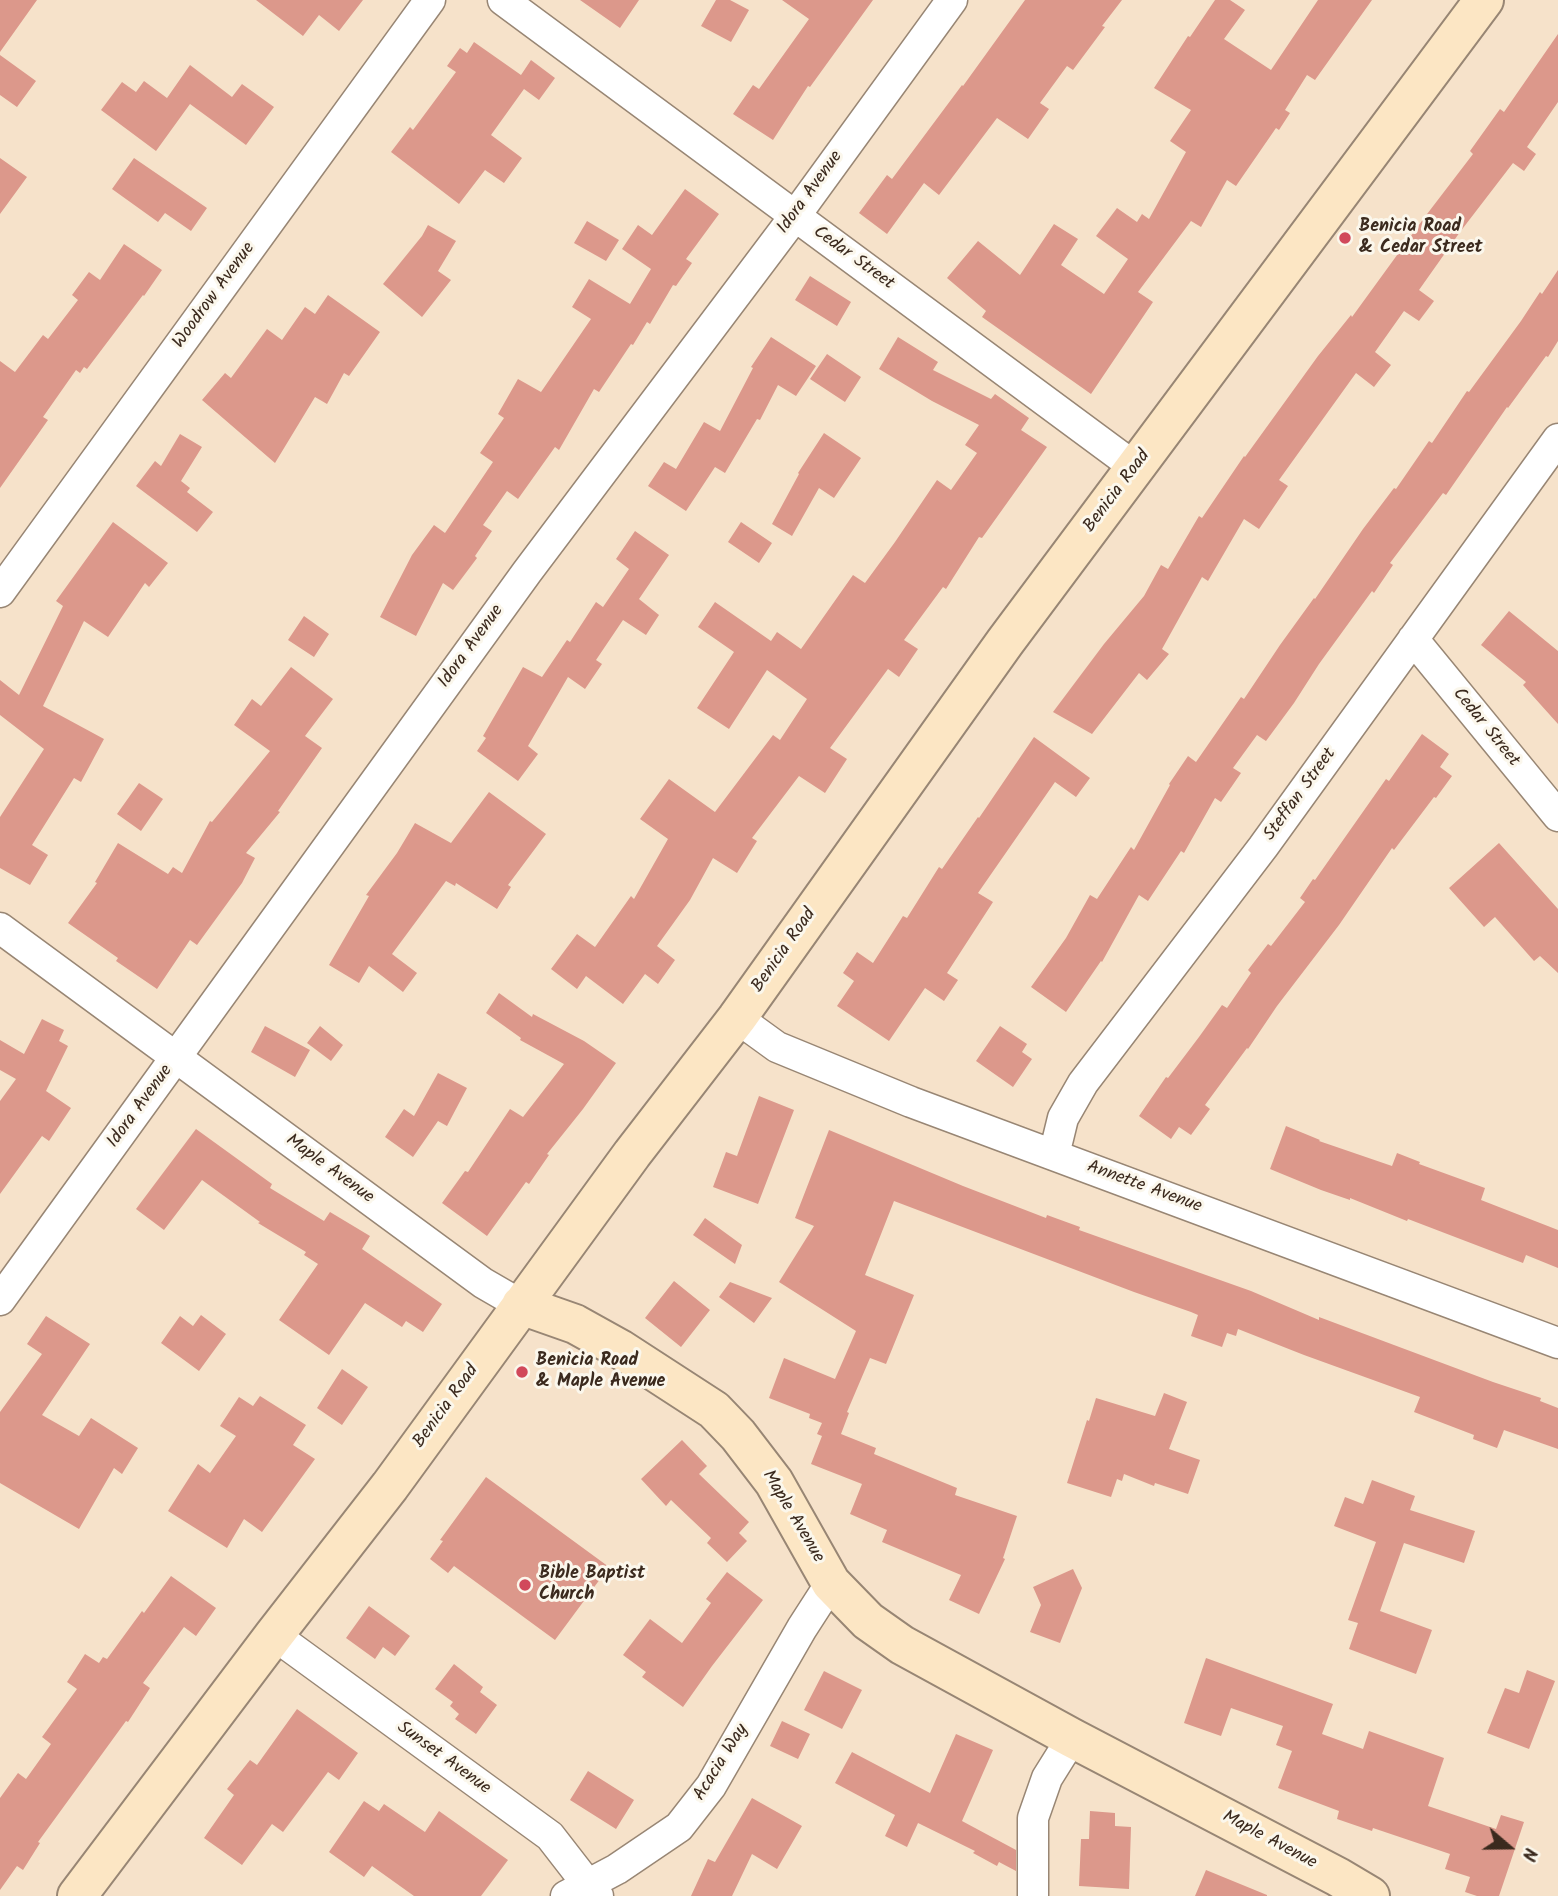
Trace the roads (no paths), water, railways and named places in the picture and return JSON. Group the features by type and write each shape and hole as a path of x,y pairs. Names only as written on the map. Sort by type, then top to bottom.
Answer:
{"main road":[{"name":"Benicia Road","path":"77,1896 390,1486 632,1154 737,1018 997,654 1484,0"},
{"name":"Maple Avenue","path":"521,1305 575,1324 714,1410 774,1482 831,1583 868,1620 902,1645 1370,1896"}],"street":[{"name":"Woodrow Avenue","path":"0,592 430,0"},
{"name":"Cedar Street","path":"503,0 1136,468"},
{"name":"Idora Avenue","path":"0,1300 527,572 795,216 952,0"},
{"name":"Steffan Street","path":"1054,1155 1063,1118 1083,1083 1263,847 1558,439"},
{"name":"Cedar Street","path":"1413,639 1558,816"},
{"name":"Maple Avenue","path":"0,928 482,1283 521,1305"},
{"name":"Annette Avenue","path":"737,1018 777,1047 911,1102 1558,1343"},
{"name":"Acacia Way","path":"584,1892 679,1827 711,1786 831,1583"},
{"name":"Sunset Avenue","path":"274,1635 550,1836 584,1892"},
{"path":"1033,1896 1033,1818 1047,1778 1072,1738"}],"place":[{"name":"Benicia Road & Cedar Street","path":"1345,238"},
{"name":"Benicia Road & Maple Avenue","path":"522,1372"},
{"name":"Bible Baptist Church","path":"525,1585"}]}
